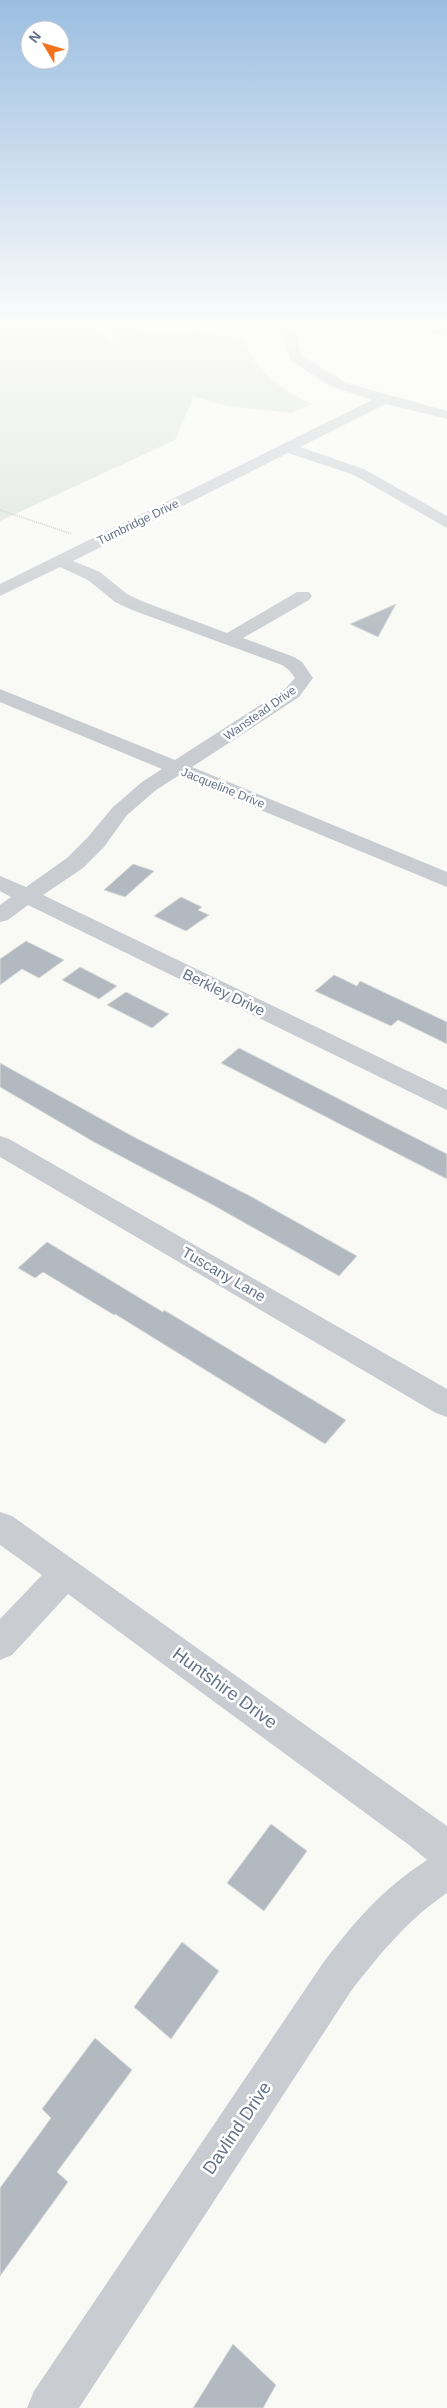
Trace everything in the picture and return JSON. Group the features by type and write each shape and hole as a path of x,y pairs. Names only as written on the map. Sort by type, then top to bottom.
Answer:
{"street":[{"name":"Turnbridge Drive","path":"0,591 313,435"},
{"path":"288,448 359,472 447,523"},
{"name":"Wanstead Drive","path":"0,914 75,863 96,842 120,810 149,786 292,693 304,678 296,666 288,661 128,602 94,576 60,561"},
{"path":"228,639 303,596"},
{"name":"Jacqueline Drive","path":"0,695 447,880"},
{"name":"Berkley Drive","path":"0,883 447,1101"},
{"name":"Tuscany Lane","path":"0,1145 447,1404"},
{"name":"Huntshire Drive","path":"0,1526 423,1831 447,1852"},
{"path":"0,1644 66,1573"},
{"name":"Davlind Drive","path":"51,2408 337,1977 374,1929 417,1890 447,1870"}],"path":[{"path":"0,510 73,535"}],"shaded area":[{"path":"0,435 177,435 175,440 0,521"}],"building":[{"path":"396,604 378,637 350,624"},
{"path":"133,864 154,871 125,897 104,890"},
{"path":"181,897 202,907 198,910 209,915 186,931 154,916"},
{"path":"26,941 64,960 39,978 22,969 0,985 0,959"},
{"path":"80,967 117,986 99,999 62,980"},
{"path":"334,975 357,986 360,981 447,1022 447,1044 398,1020 391,1026 315,991"},
{"path":"126,992 169,1014 152,1028 107,1005"},
{"path":"239,1048 447,1154 447,1179 221,1063"},
{"path":"0,1063 132,1136 250,1196 357,1256 339,1276 213,1205 94,1142 0,1087"},
{"path":"47,1242 346,1420 325,1444 115,1314 43,1272 35,1278 18,1268"},
{"path":"271,1824 307,1851 264,1911 227,1883"},
{"path":"182,1942 219,1971 171,2039 134,2007"},
{"path":"95,2038 132,2070 57,2172 68,2182 0,2276 0,2188 51,2118 42,2109"},
{"path":"233,2344 276,2385 263,2408 193,2408"}]}
